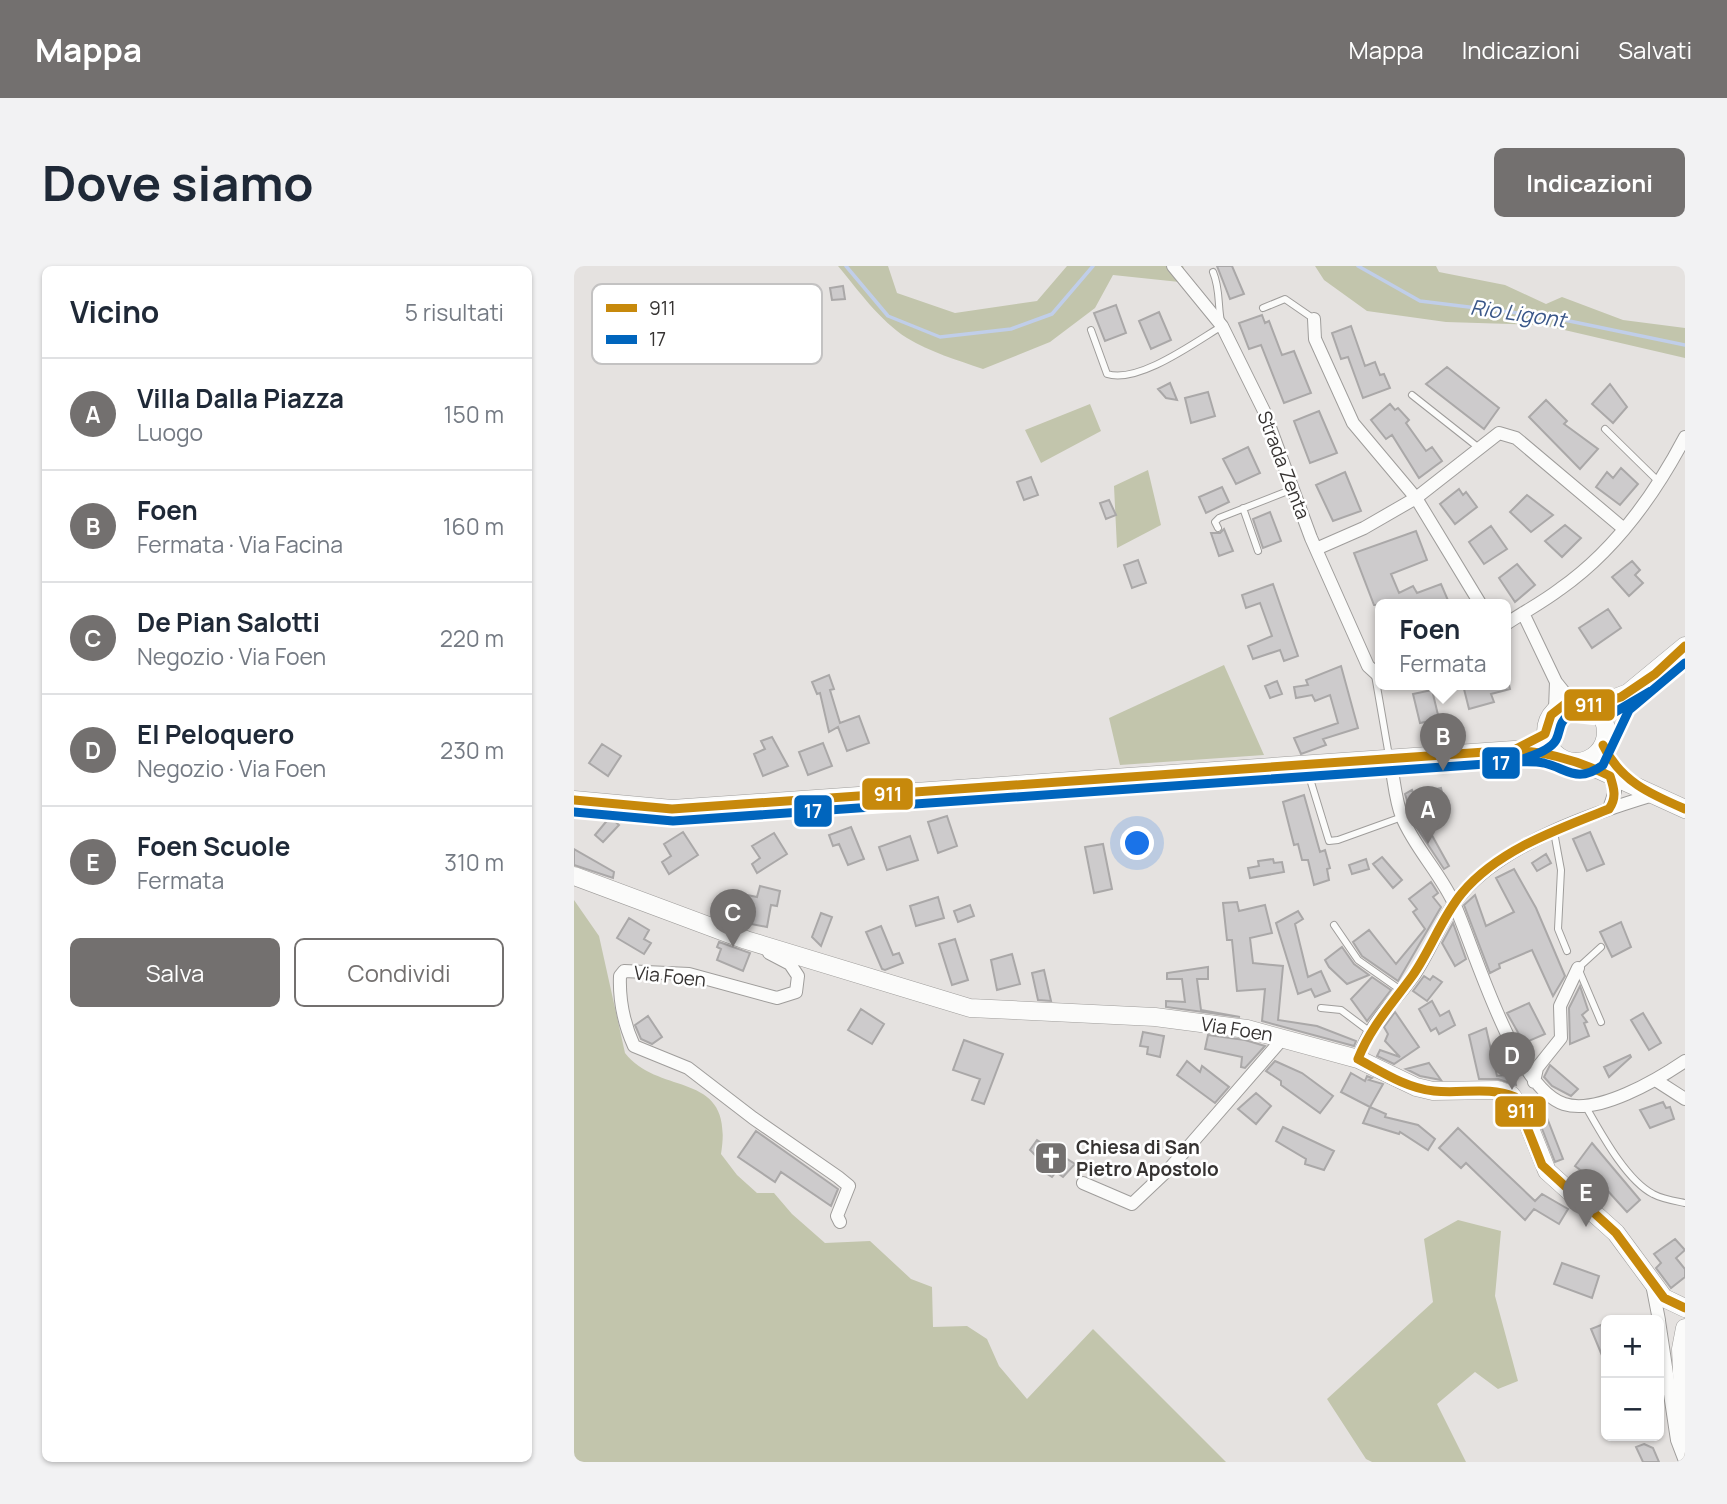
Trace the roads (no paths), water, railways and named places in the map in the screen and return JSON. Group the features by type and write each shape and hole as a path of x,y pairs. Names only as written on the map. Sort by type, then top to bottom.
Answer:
{"main road":[{"path":"1553,753 1545,734 1547,721 1555,710 1572,702 1592,706 1628,692 1685,646"},
{"path":"1582,762 1598,753 1603,746 1605,727 1628,692"},
{"path":"1592,706 1605,727"},
{"path":"1514,750 1545,734"},
{"path":"1603,746 1619,773 1646,792"},
{"path":"574,800 672,809 1514,750 1553,753 1571,762 1582,762 1685,809"},
{"name":"Via Foen","path":"574,876 746,940 970,1008 1155,1017 1284,1037 1358,1059 1416,1087 1433,1091 1498,1090 1515,1097"},
{"path":"1515,1097 1542,1165 1616,1233 1676,1317 1684,1333 1685,1443"},
{"path":"1658,1291 1685,1308"}],"street":[{"name":"Strada Zenta","path":"1173,266 1223,326 1267,416 1316,549 1368,666 1375,673"},
{"path":"1314,319 1315,339 1353,423 1416,498 1477,599"},
{"path":"1316,549 1364,528 1416,498 1499,433 1516,438 1623,529"},
{"path":"1511,621 1572,580 1623,529 1659,481 1685,438"},
{"path":"1523,613 1556,682 1572,702"},
{"path":"1555,710 1556,682"},
{"path":"1390,760 1402,817 1455,905 1476,962 1534,1083 1562,1103 1586,1107 1657,1081 1685,1061"},
{"path":"1609,808 1615,791 1610,776"},
{"path":"1358,1059 1369,1031 1402,991 1465,890 1486,872 1554,832 1646,792"},
{"name":"Via Foen","path":"746,940 789,964 798,976 796,992 777,998 689,974 624,971 620,976 620,994 628,1033 635,1046 688,1068 849,1186 837,1216 840,1222"},
{"path":"1515,1097 1534,1083 1537,1068 1561,1038 1560,1006 1578,968"},
{"path":"1083,1183 1132,1204 1170,1168 1284,1037"},
{"path":"1657,1081 1685,1099"},
{"path":"1658,1291 1659,1315"},
{"path":"1664,1356 1676,1440 1685,1461"}],"lane":[{"path":"1091,330 1107,373 1119,378 1145,369 1223,326 1217,307 1220,289 1213,272"},
{"path":"1263,308 1285,299 1314,319"},
{"path":"1412,395 1479,448"},
{"path":"1605,429 1659,481"},
{"path":"1218,528 1215,522 1219,518 1293,489"},
{"path":"1243,508 1258,551"},
{"path":"1380,690 1390,760"},
{"path":"1306,765 1329,841 1402,817"},
{"path":"1554,832 1561,870 1558,929 1567,951"},
{"path":"1334,925 1358,960 1402,991"},
{"path":"1601,947 1578,968 1601,1022"},
{"path":"1321,1008 1341,1010 1369,1031"},
{"path":"1586,1107 1615,1154 1642,1185 1652,1194 1685,1202"}],"waterway":[{"name":"Rio Ligont","path":"846,266 888,316 940,337 1011,329 1052,314 1093,266"},
{"name":"Rio Ligont","path":"1358,266 1420,301 1550,317 1685,345"}],"place":[{"name":"Foen","path":"1443,771"},
{"name":"Villa Dalla Piazza","path":"1428,844"},
{"name":"De Pian Salotti","path":"733,947"},
{"name":"El Peloquero","path":"1512,1090"},
{"name":"Chiesa di San Pietro Apostolo","path":"1051,1158"},
{"name":"Foen Scuole","path":"1586,1227"}]}
